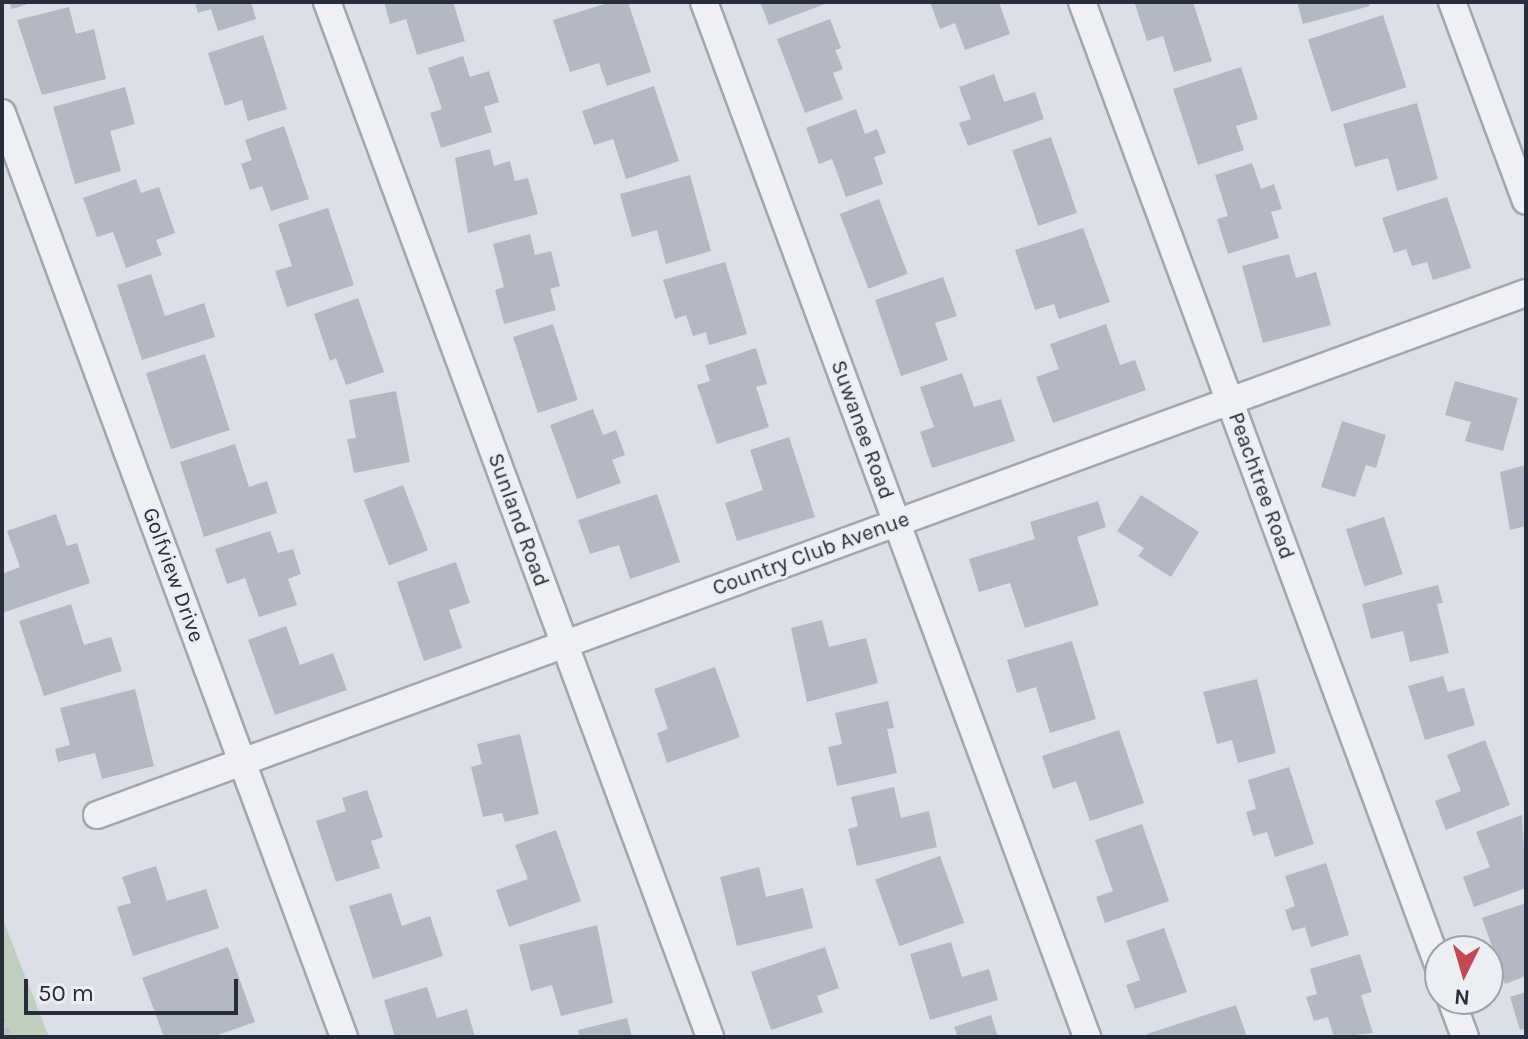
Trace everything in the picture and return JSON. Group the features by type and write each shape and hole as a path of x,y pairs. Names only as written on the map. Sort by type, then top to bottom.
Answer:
{"street":[{"name":"Sunland Road","path":"327,2 710,1037"},
{"name":"Suwanee Road","path":"704,2 1087,1037"},
{"name":"Peachtree Road","path":"1082,2 1427,935"},
{"path":"1452,2 1526,201"},
{"name":"Golfview Drive","path":"2,113 344,1037"},
{"name":"Country Club Avenue","path":"97,815 1526,293"},
{"path":"1457,1015 1465,1037"}],"path":[{"path":"2,1016 10,1037"}],"green space":[{"path":"2,917 49,1037 2,1037"}],"building":[{"path":"9,2 31,2 31,3 12,9"},
{"path":"195,2 251,2 256,19 218,31 211,9 198,13"},
{"path":"384,2 453,2 465,41 417,55 406,19 390,24"},
{"path":"611,2 628,2 651,72 607,86 599,63 570,72 553,20"},
{"path":"760,2 824,2 825,4 769,25"},
{"path":"930,2 999,2 1010,34 965,50 955,23 940,29"},
{"path":"1193,2 1212,61 1174,72 1163,36 1147,41 1135,4"},
{"path":"1297,2 1369,2 1370,6 1303,24"},
{"path":"69,7 76,34 94,29 106,79 42,95 17,20"},
{"path":"1383,15 1406,87 1331,112 1308,39"},
{"path":"830,19 841,48 835,50 843,69 833,73 843,99 805,113 777,39"},
{"path":"263,35 287,109 248,121 242,100 225,106 208,53"},
{"path":"463,56 470,77 489,71 499,102 484,107 492,132 441,148 430,113 442,109 428,68"},
{"path":"1241,67 1258,119 1236,126 1244,150 1198,165 1173,89"},
{"path":"994,74 1004,102 1035,92 1044,119 968,146 959,123 971,119 959,87"},
{"path":"654,86 679,161 626,179 613,139 594,145 582,111"},
{"path":"125,87 135,124 110,131 121,171 75,184 53,107"},
{"path":"1417,103 1438,179 1397,191 1388,158 1355,167 1343,124"},
{"path":"856,109 865,134 877,129 886,153 874,157 883,184 846,197 832,159 819,164 806,128"},
{"path":"284,126 309,199 271,211 262,186 250,190 241,164 252,160 245,140"},
{"path":"1051,137 1077,213 1038,226 1012,150"},
{"path":"490,149 494,166 510,161 515,181 528,178 538,214 468,233 455,158"},
{"path":"1252,163 1261,189 1274,184 1282,209 1271,212 1279,238 1228,254 1217,219 1228,216 1215,175"},
{"path":"690,175 711,251 666,264 657,230 632,237 620,194"},
{"path":"136,179 141,193 159,187 175,233 156,240 162,255 126,268 113,232 97,237 83,198"},
{"path":"1447,197 1471,268 1433,280 1427,262 1412,266 1406,249 1394,253 1382,218"},
{"path":"879,199 908,274 868,289 840,214"},
{"path":"328,208 354,285 287,307 275,271 292,266 278,224"},
{"path":"1083,228 1110,302 1059,319 1054,304 1035,310 1015,250"},
{"path":"530,234 535,255 551,251 560,286 550,289 556,310 504,324 495,290 504,287 493,244"},
{"path":"1289,254 1296,278 1316,272 1331,325 1263,343 1242,266"},
{"path":"725,262 747,334 709,345 706,332 693,336 686,315 675,319 663,280"},
{"path":"151,274 165,316 204,303 215,337 142,360 117,285"},
{"path":"943,277 957,316 935,323 948,360 901,376 875,300"},
{"path":"358,298 384,372 346,385 336,358 330,361 314,314"},
{"path":"553,324 578,400 538,413 513,337"},
{"path":"1106,324 1120,365 1135,360 1146,390 1053,423 1036,377 1059,369 1050,344"},
{"path":"756,348 767,384 756,387 769,427 717,444 697,385 710,381 705,365"},
{"path":"205,354 230,430 171,449 146,373"},
{"path":"962,373 974,407 1001,399 1015,441 932,468 920,432 934,427 920,387"},
{"path":"1455,381 1518,398 1503,451 1465,441 1471,422 1445,415"},
{"path":"396,391 410,462 354,473 347,439 356,438 349,400"},
{"path":"593,409 603,435 616,430 625,455 612,460 621,483 577,499 550,425"},
{"path":"1342,421 1386,435 1376,468 1366,465 1355,497 1321,487"},
{"path":"789,437 815,517 737,541 725,503 763,490 750,450"},
{"path":"235,444 249,487 267,481 277,513 204,537 180,462"},
{"path":"1526,465 1526,526 1510,530 1500,472"},
{"path":"403,485 428,550 389,565 364,500"},
{"path":"657,494 680,562 630,579 619,545 590,554 578,520"},
{"path":"1141,495 1199,532 1171,577 1138,556 1144,548 1117,531"},
{"path":"1098,501 1106,527 1077,537 1099,605 1025,628 1010,583 979,592 969,559 1035,539 1030,522"},
{"path":"56,514 67,546 77,543 90,583 2,613 2,574 20,567 7,531"},
{"path":"1384,517 1403,574 1364,586 1346,529"},
{"path":"270,531 278,553 293,549 301,574 288,579 297,605 259,617 245,578 227,584 215,549"},
{"path":"456,562 470,603 449,610 462,648 424,661 397,582"},
{"path":"1438,585 1443,603 1437,604 1449,653 1410,662 1403,631 1371,639 1362,604"},
{"path":"71,604 84,645 111,637 122,671 44,696 19,621"},
{"path":"822,620 829,647 866,638 878,683 807,702 791,628"},
{"path":"286,626 300,665 333,653 347,690 275,715 248,640"},
{"path":"1072,641 1096,719 1050,733 1036,687 1017,693 1007,660"},
{"path":"715,667 740,737 667,763 657,733 668,729 654,689"},
{"path":"1443,676 1448,692 1464,688 1475,725 1425,740 1408,686"},
{"path":"1257,679 1276,753 1238,763 1232,740 1217,744 1203,692"},
{"path":"135,689 154,766 102,779 95,753 58,762 55,749 70,745 60,708"},
{"path":"888,701 894,728 887,729 897,773 837,786 828,747 842,744 835,713"},
{"path":"1119,730 1144,803 1090,821 1076,781 1053,789 1042,756"},
{"path":"520,734 539,814 505,822 502,813 483,817 471,767 482,764 477,744"},
{"path":"1485,740 1510,805 1446,830 1435,801 1461,791 1447,755"},
{"path":"1289,767 1314,844 1275,857 1267,832 1253,836 1246,812 1256,809 1248,780"},
{"path":"894,787 901,818 929,811 937,847 857,866 848,829 858,826 851,797"},
{"path":"367,790 383,837 371,841 380,868 336,882 316,821 346,811 342,798"},
{"path":"1522,815 1526,888 1474,907 1463,877 1490,867 1476,832"},
{"path":"1142,824 1169,901 1105,923 1096,897 1113,891 1095,840"},
{"path":"556,830 581,901 509,927 496,890 528,879 515,845"},
{"path":"940,856 964,923 899,946 875,880"},
{"path":"1326,863 1349,935 1311,947 1305,927 1292,931 1285,910 1295,906 1285,876"},
{"path":"156,866 167,901 206,889 219,928 133,956 117,907 131,903 122,877"},
{"path":"759,867 766,897 803,888 813,928 737,946 720,877"},
{"path":"391,893 402,926 430,916 443,956 373,979 349,906"},
{"path":"1526,903 1526,976 1505,984 1504,935 1488,935 1482,918"},
{"path":"597,925 613,1003 561,1016 552,985 531,991 519,945"},
{"path":"1164,928 1187,992 1135,1009 1126,985 1140,980 1126,941"},
{"path":"951,942 962,977 989,969 998,1000 930,1020 910,954"},
{"path":"228,947 255,1022 212,1037 164,1037 142,978"},
{"path":"825,947 839,988 817,996 823,1012 771,1030 751,972"},
{"path":"1360,954 1372,992 1361,995 1373,1033 1334,1037 1328,1017 1314,1021 1306,997 1317,994 1310,969"},
{"path":"427,987 437,1018 467,1009 475,1037 395,1037 384,1000"},
{"path":"1526,992 1526,1028 1520,1030 1510,997"},
{"path":"1236,1005 1247,1037 1149,1037 1147,1034"},
{"path":"991,1015 998,1037 958,1037 954,1027"},
{"path":"627,1018 632,1037 579,1037 578,1030"}]}
